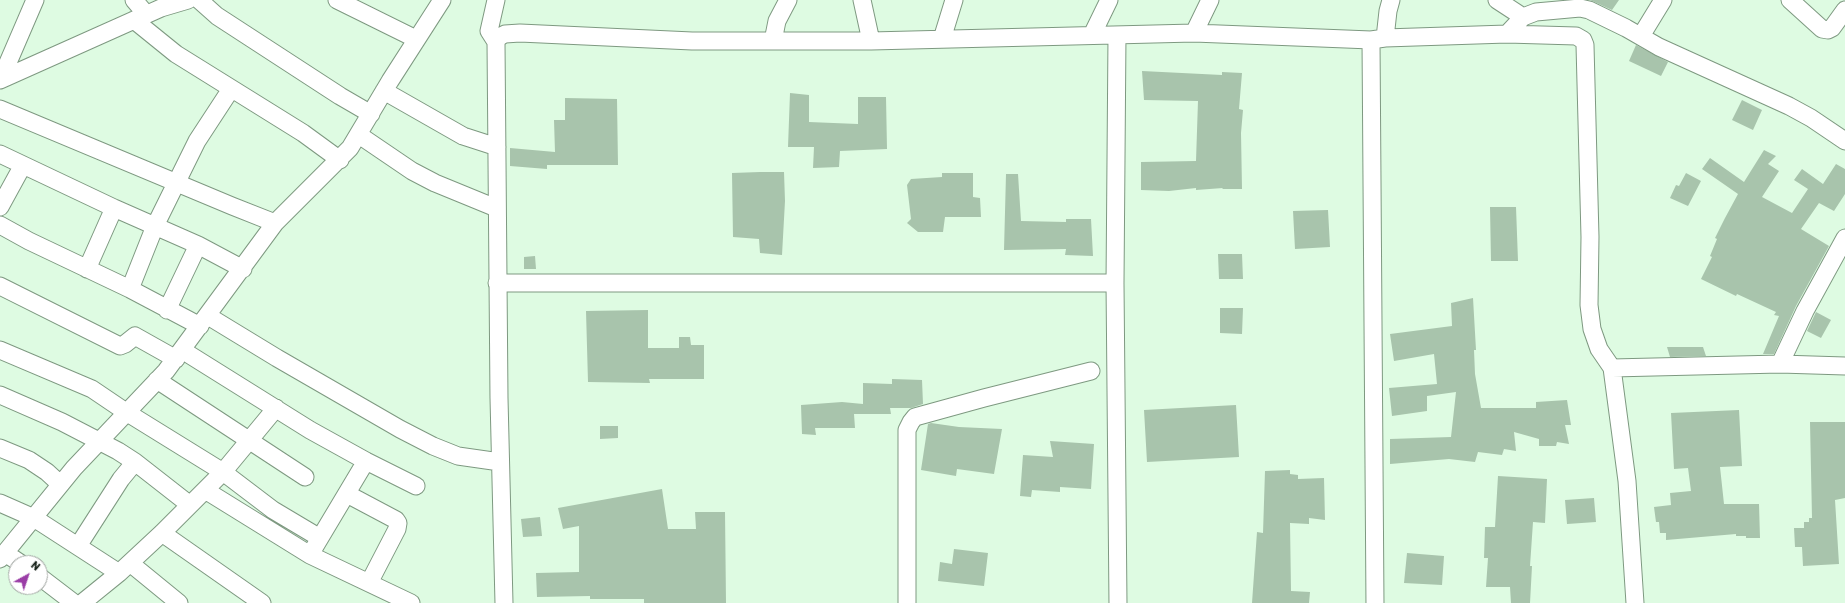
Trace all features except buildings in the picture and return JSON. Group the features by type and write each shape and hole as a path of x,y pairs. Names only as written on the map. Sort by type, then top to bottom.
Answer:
{"street":[{"path":"134,0 140,17 176,54 303,133 340,160"},
{"path":"1,79 161,8 188,0"},
{"path":"199,0 217,16 333,92 371,114"},
{"path":"337,0 416,39"},
{"path":"3,556 60,484 179,355 275,223 312,184 340,160 350,148 416,39 442,0"},
{"path":"942,40 954,0"},
{"path":"1092,35 1109,0"},
{"path":"1194,33 1210,0"},
{"path":"1375,603 1378,39 1391,0"},
{"path":"1497,0 1523,17"},
{"path":"1641,36 1663,0"},
{"path":"1790,0 1822,28 1828,30 1832,28 1845,10"},
{"path":"498,1 489,30 496,42 497,283 504,603"},
{"path":"1,79 29,2"},
{"path":"773,41 783,2"},
{"path":"1507,34 1523,17 1536,12 1577,4 1641,36 1659,47 1789,106 1811,118 1845,141"},
{"path":"867,5 871,41"},
{"path":"496,42 499,37 505,34 520,33 692,41 942,40 1194,33 1378,39 1507,34 1576,36 1583,40 1585,45 1590,237 1589,305 1592,329 1599,349 1612,368 1627,481 1635,603"},
{"path":"1117,35 1115,283 1118,603"},
{"path":"130,289 155,226 198,141 230,89"},
{"path":"384,91 463,136 496,147"},
{"path":"0,109 275,223"},
{"path":"359,135 412,171 435,183 496,208"},
{"path":"0,154 114,208 198,245 243,269"},
{"path":"0,206 23,166"},
{"path":"87,269 114,208"},
{"path":"0,225 29,241 130,289 167,310 204,321 277,358 400,429 433,446 458,456 500,462"},
{"path":"1780,364 1805,311 1845,238"},
{"path":"167,310 198,245"},
{"path":"497,283 1115,283"},
{"path":"0,286 120,346 135,336 179,355 276,408 366,461 416,486"},
{"path":"0,350 92,389 126,412 223,472 273,510 320,538"},
{"path":"1612,368 1780,364 1845,366"},
{"path":"907,603 907,430 911,422 915,417 984,398 1091,372"},
{"path":"157,380 304,477"},
{"path":"0,395 62,422 135,462 190,505"},
{"path":"82,603 124,568 223,472 276,408"},
{"path":"0,448 29,460 47,472 60,484"},
{"path":"310,555 366,461"},
{"path":"78,546 120,479 135,462"},
{"path":"205,490 310,555 410,603"},
{"path":"347,494 396,520 398,524 369,583"},
{"path":"0,504 34,518 78,546 124,568 179,603"},
{"path":"162,532 262,603"},
{"path":"48,583 74,603"}]}
